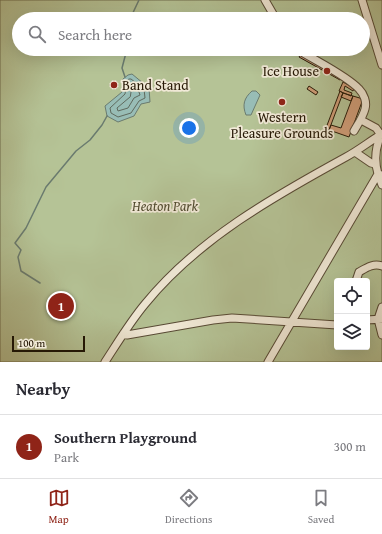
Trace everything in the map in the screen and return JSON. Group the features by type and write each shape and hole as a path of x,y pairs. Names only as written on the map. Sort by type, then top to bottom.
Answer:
{"lane":[{"path":"265,0 272,12"},
{"path":"362,0 366,12"},
{"path":"370,26 382,65"},
{"path":"311,56 347,80 359,90 365,99 365,109 361,120 354,131"},
{"path":"361,120 376,128 382,135"},
{"path":"105,362 144,304 166,281 208,242 249,214 382,135"},
{"path":"382,135 376,148 375,164 380,174 382,185"},
{"path":"355,152 371,163 375,164"},
{"path":"268,362 380,174"},
{"path":"357,278 358,272 373,265 382,266"},
{"path":"382,307 380,319 382,335"},
{"path":"123,334 127,335 232,318 334,325"},
{"path":"370,320 380,319"}],"green space":[{"name":"Heaton Park","path":"0,0 382,0 382,362 0,362"}],"water":[{"path":"132,74 149,88 150,102 141,104 134,116 118,122 107,116 105,106 122,92 123,79"},
{"path":"252,91 256,91 260,95 251,115 246,115 244,102"}],"building":[{"name":"Ice House","path":"304,56 341,77 340,80 299,57"},
{"name":"Band Stand","path":"114,81 117,82 117,88 114,89 111,88 110,85 111,82"},
{"path":"343,82 354,88 353,91 345,86 344,90 352,93 351,96 339,91"},
{"path":"309,86 318,92 316,95 307,89"},
{"path":"340,91 343,93 329,130 326,128"},
{"path":"343,93 353,96 351,101 341,97"},
{"path":"353,96 363,99 349,137 329,130 331,125 341,128"}],"waterway":[{"path":"133,12 139,0"},
{"path":"125,56 122,68 125,77"},
{"path":"40,283 21,271 18,257 21,250 15,243 26,228 46,187 76,151 90,140 107,116"}],"place":[{"name":"Ice House","path":"327,71"},
{"name":"Band Stand","path":"114,85"},
{"name":"Western Pleasure Grounds","path":"282,102"},
{"name":"Southern Playground","path":"61,306"}]}
